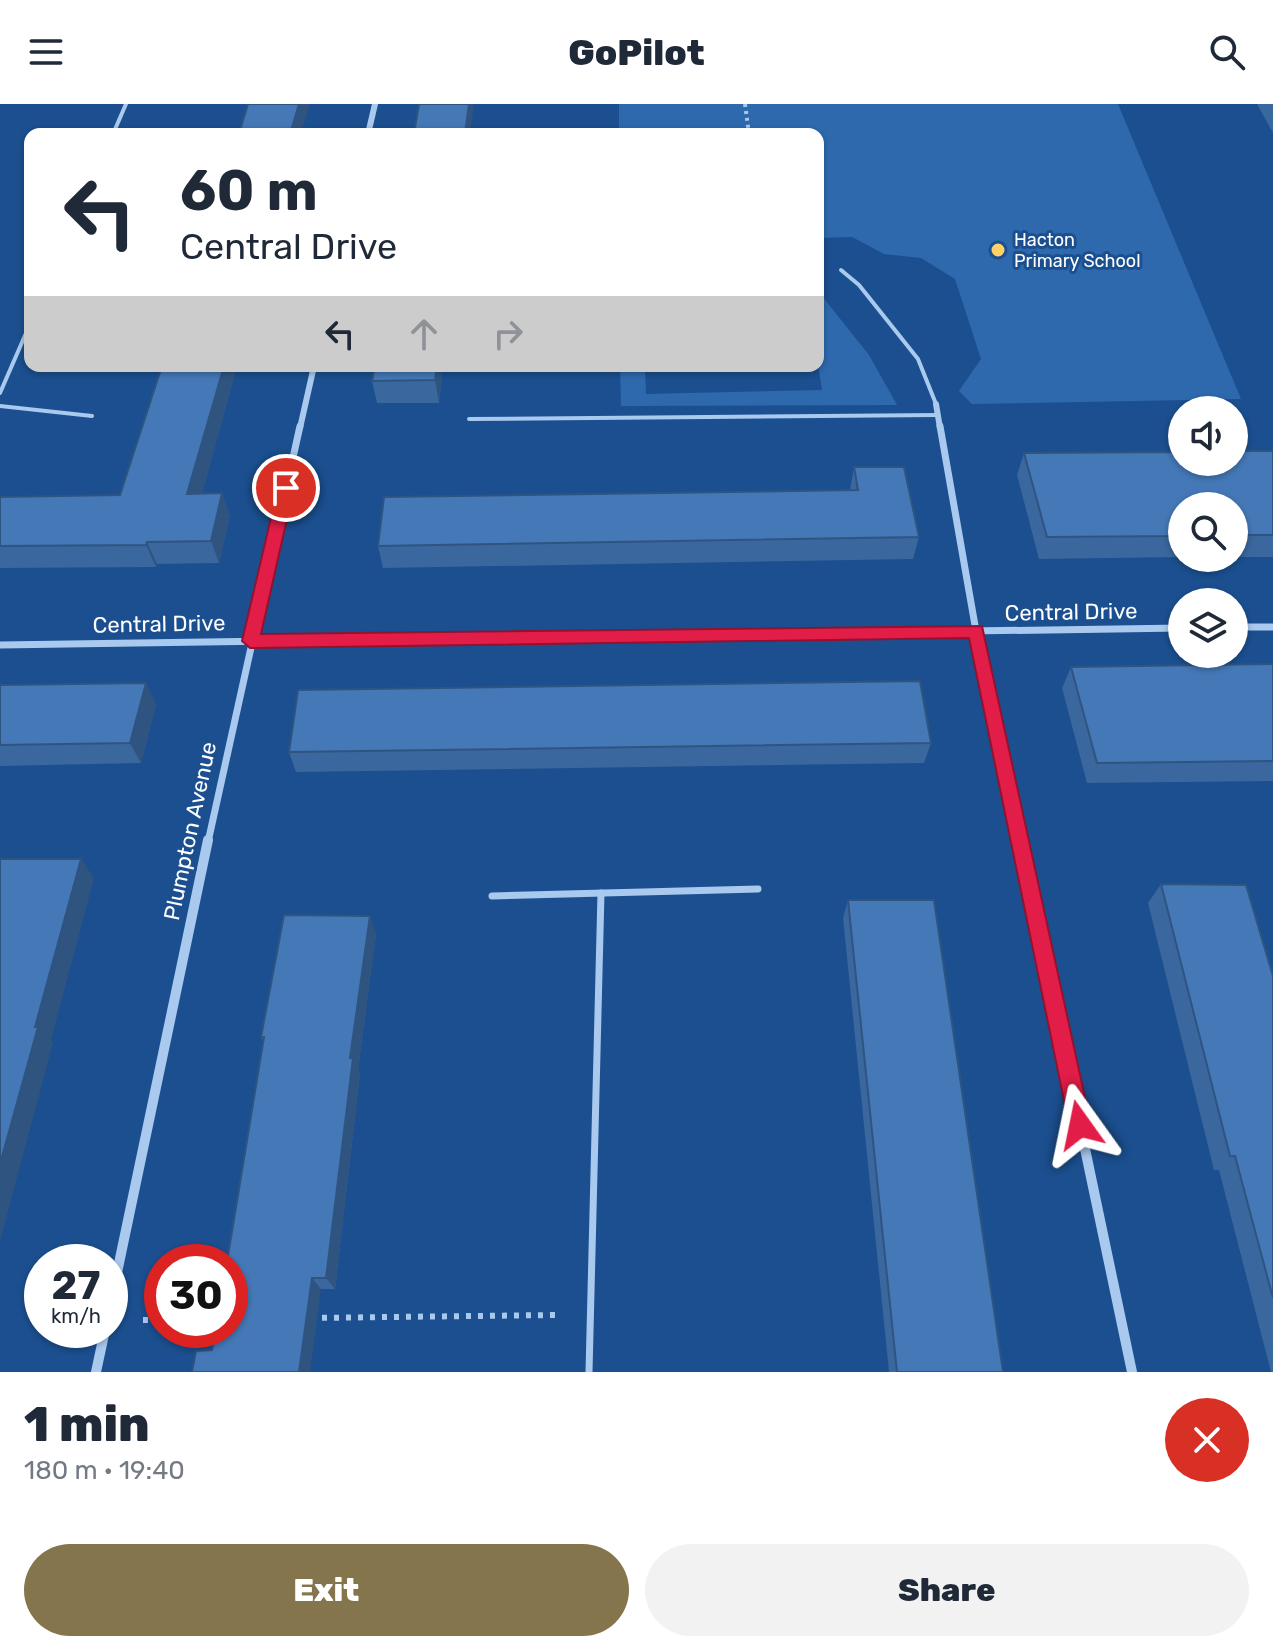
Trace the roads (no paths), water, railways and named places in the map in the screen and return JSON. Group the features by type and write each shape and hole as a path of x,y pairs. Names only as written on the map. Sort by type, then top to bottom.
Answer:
{"street":[{"path":"369,128 375,104"},
{"name":"Plumpton Avenue","path":"123,1244 250,641 313,372"},
{"path":"936,404 976,631 1132,1372"},
{"path":"1248,627 1273,627"},
{"name":"Central Drive","path":"0,645 1168,628"},
{"path":"96,1372 101,1348"}],"lane":[{"path":"116,128 126,104"},
{"path":"841,270 859,285 918,359 936,404"},
{"path":"0,393 24,338"},
{"path":"0,406 92,416"},
{"path":"469,419 938,415"},
{"path":"492,896 758,889"},
{"path":"589,1372 601,893"}],"place":[{"name":"Hacton Primary School","path":"998,250"}]}
